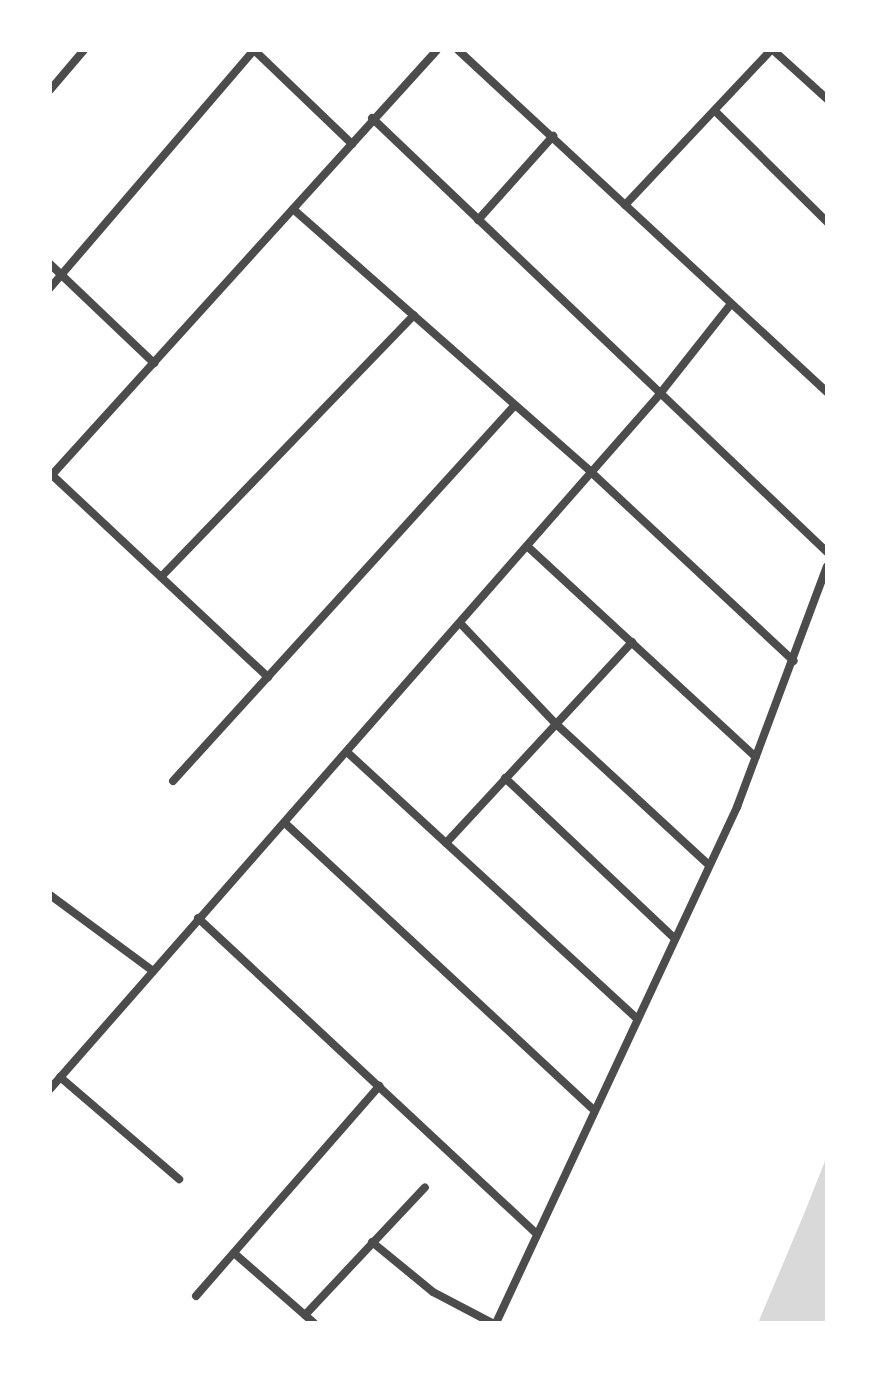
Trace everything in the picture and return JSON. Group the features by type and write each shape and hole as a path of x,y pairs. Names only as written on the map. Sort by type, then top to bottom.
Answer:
{"street":[{"path":"50,90 84,50"},
{"path":"50,288 254,50 352,144"},
{"path":"268,677 51,476 352,144 372,118 437,50"},
{"path":"458,50 827,392"},
{"path":"625,205 772,50 827,99"},
{"path":"715,111 827,222"},
{"path":"372,118 827,552"},
{"path":"478,220 553,136"},
{"path":"293,209 591,472 794,661"},
{"path":"50,264 154,363"},
{"path":"50,1089 198,918 286,824 659,395 730,305"},
{"path":"161,577 414,315"},
{"path":"173,781 515,405"},
{"path":"527,546 756,757"},
{"path":"372,1242 433,1292 494,1323 592,1108 709,865 794,661 827,566"},
{"path":"460,623 555,723 709,865"},
{"path":"446,843 632,642"},
{"path":"347,752 636,1018"},
{"path":"505,778 674,938"},
{"path":"286,824 592,1108"},
{"path":"50,895 153,971"},
{"path":"198,918 536,1233"},
{"path":"60,1077 179,1179"},
{"path":"196,1296 379,1086"},
{"path":"305,1315 425,1187"},
{"path":"234,1253 314,1323"}],"shaded area":[{"path":"827,1156 827,1323 758,1323 804,1214"}]}
